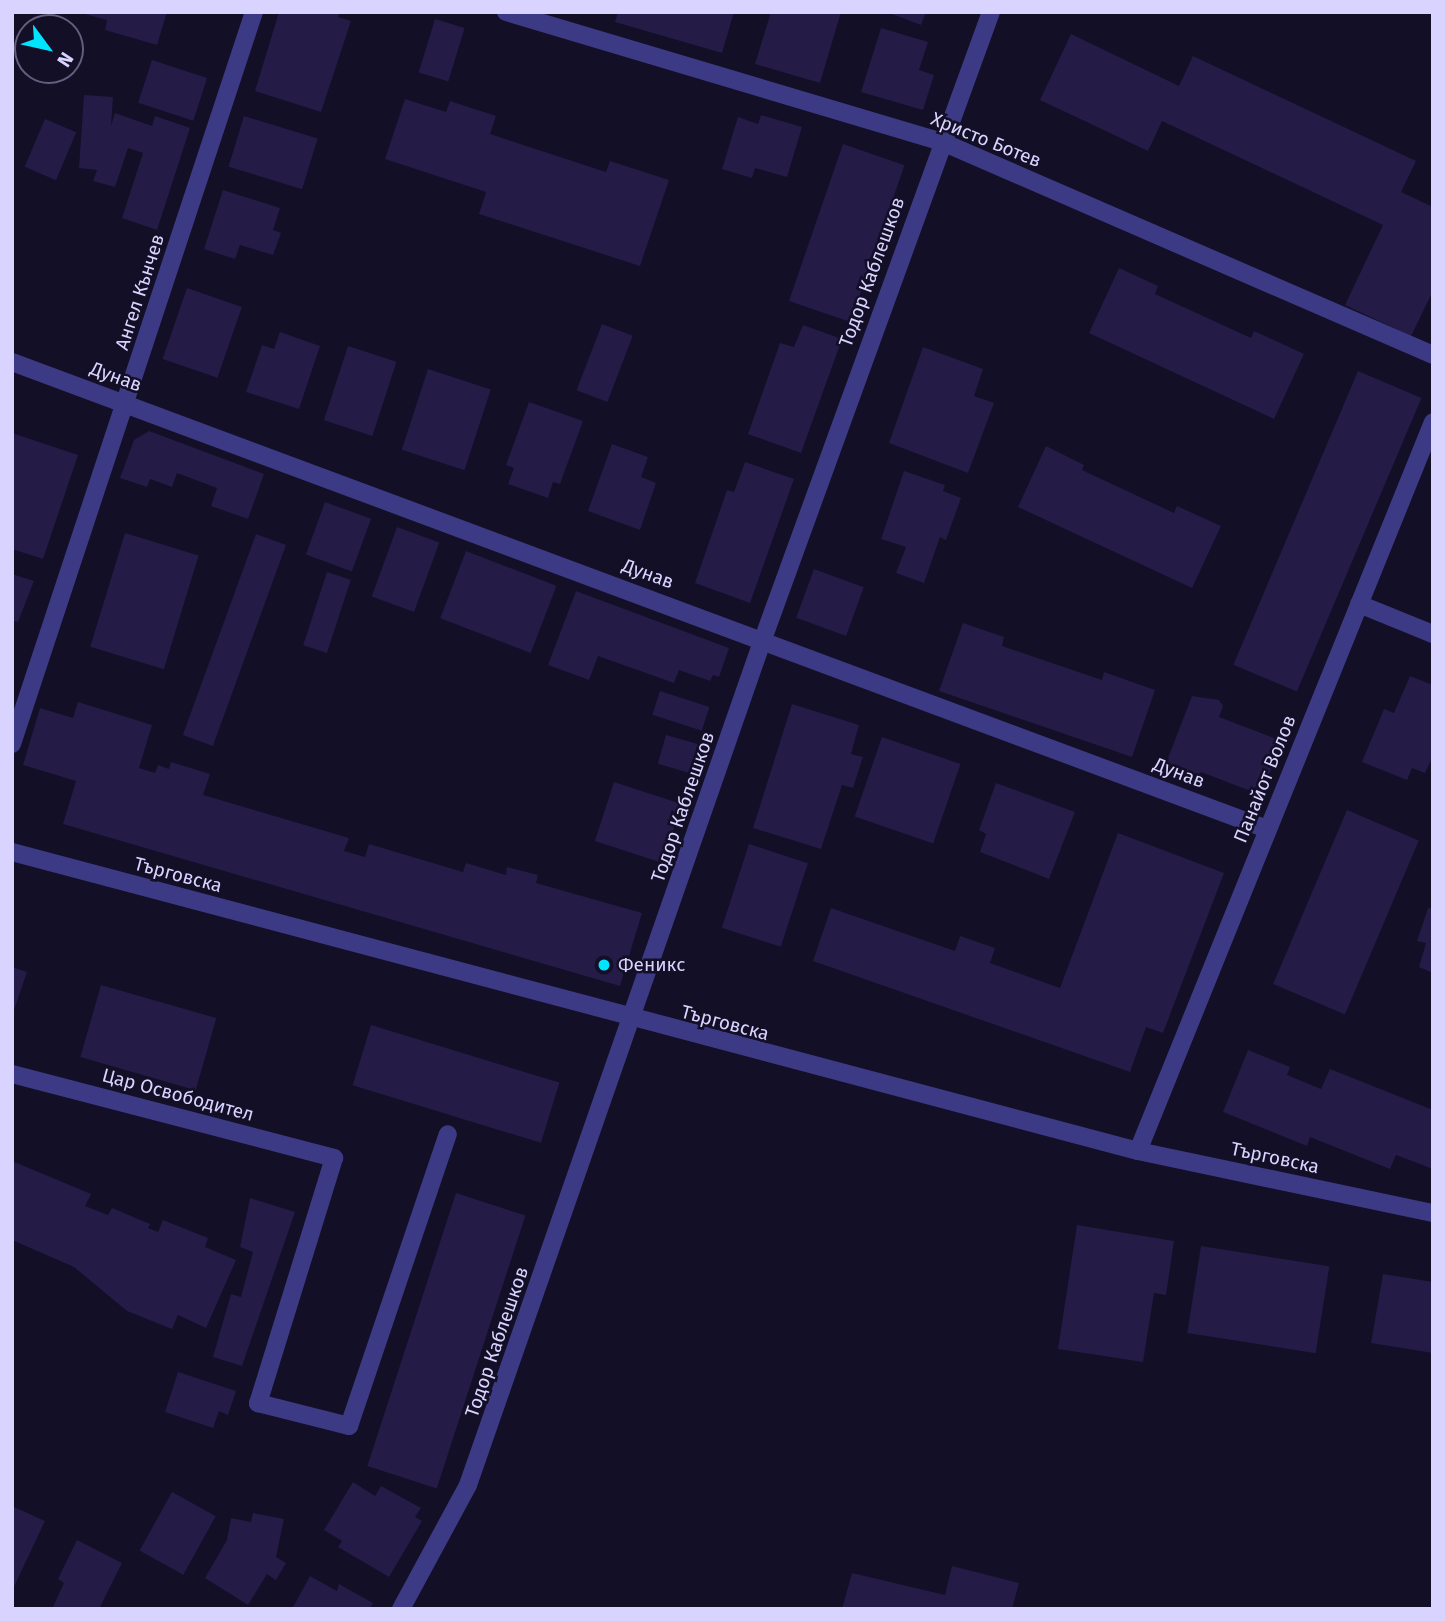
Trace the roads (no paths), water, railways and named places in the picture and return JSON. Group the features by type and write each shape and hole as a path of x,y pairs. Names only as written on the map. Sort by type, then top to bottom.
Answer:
{"street":[{"name":"Ангел Кънчев","path":"12,744 254,12"},
{"name":"Христо Ботев","path":"506,12 940,142 1433,355"},
{"name":"Тодор Каблешков","path":"401,1609 468,1485 633,1020 762,639 940,142 991,12"},
{"name":"Дунав","path":"12,362 1267,829"},
{"name":"Панайот Волов","path":"1138,1151 1433,422"},
{"path":"1359,604 1433,634"},
{"name":"Търговска","path":"12,852 633,1020 1138,1151 1433,1213"},
{"name":"Цар Освободител","path":"12,1074 334,1158 258,1403 349,1426 448,1134"}],"place":[{"name":"Феникс","path":"604,965"}]}
